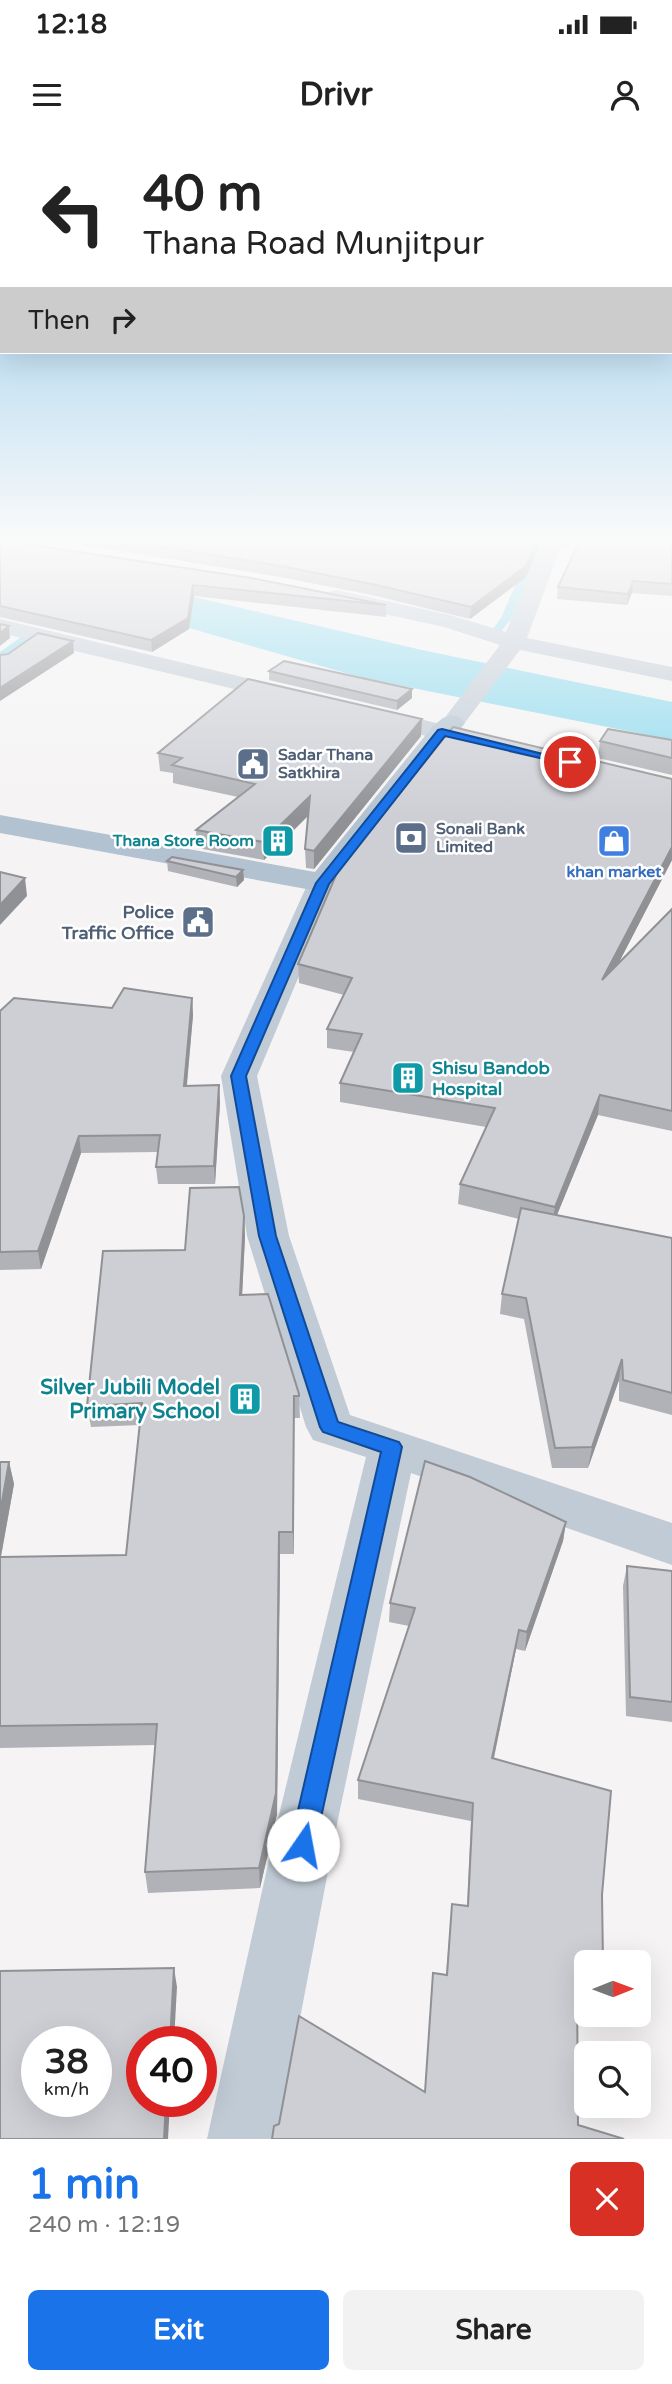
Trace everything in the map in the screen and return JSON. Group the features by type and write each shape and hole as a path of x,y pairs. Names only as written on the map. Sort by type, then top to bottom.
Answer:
{"main road":[{"path":"0,824 323,883 447,728"}],"street":[{"path":"24,631 310,700"},
{"path":"475,631 511,645 672,674"},
{"path":"447,728 511,645 517,631"},
{"path":"9,653 36,634"},
{"path":"349,710 447,728 510,748"},
{"path":"323,883 239,1076 268,1236 330,1427 672,1544"},
{"path":"242,2139 308,1819 392,1447"}],"water":[{"path":"201,631 341,631 672,702 672,740 363,678"}],"building":[{"path":"112,631 166,631 151,640"},
{"path":"38,633 73,641 0,688 0,655 8,654"},
{"path":"284,661 412,689 397,701 269,671"},
{"path":"248,679 422,719 314,851 305,849 310,796 263,842 196,830 255,784 172,765 182,758 158,753"},
{"path":"453,727 672,779 672,847 602,980 672,909 672,1111 600,1095 555,1207 460,1184 495,1108 340,1083 362,1034 327,1029 352,978 298,964 339,868"},
{"path":"608,729 672,740 672,758 600,741"},
{"path":"172,857 243,870 236,877 167,861"},
{"path":"0,872 25,878 0,905"},
{"path":"124,988 192,998 184,1086 219,1085 214,1166 156,1167 160,1135 79,1136 38,1251 0,1252 0,1011 14,998 112,1008"},
{"path":"239,1187 244,1216 240,1295 268,1294 299,1394 294,1396 293,1532 279,1532 276,1793 259,1868 145,1872 157,1724 0,1726 0,1557 126,1555 142,1403 87,1406 103,1251 185,1250 190,1188"},
{"path":"521,1208 672,1238 672,1393 623,1380 622,1359 592,1447 555,1448 526,1298 502,1294"},
{"path":"425,1461 470,1477 566,1522 527,1632 519,1630 492,1758 611,1791 602,1895 603,1950 574,1950 574,2027 577,2027 577,2041 574,2041 574,2118 578,2118 578,2125 624,2139 272,2139 274,2126 279,2124 299,2016 425,2092 433,1973 447,1975 452,1904 468,1906 473,1803 358,1780 415,1608 390,1603"},
{"path":"0,1462 9,1462 0,1513"},
{"path":"627,1566 672,1571 672,1702 630,1697"},
{"path":"174,1968 171,2026 126,2026 126,2117 165,2117 164,2139 0,2139 0,1971"}],"waterway":[{"path":"0,657 33,634 20,631"}],"place":[{"name":"Sadar Thana Satkhira","path":"253,764"},
{"name":"Sonali Bank Limited","path":"411,838"},
{"name":"Thana Store Room","path":"278,841"},
{"name":"khan market","path":"614,841"},
{"name":"Police Traffic Office","path":"198,922"},
{"name":"Shisu Bandob Hospital","path":"408,1078"},
{"name":"Silver Jubili Model Primary School","path":"245,1399"}],"route":[{"path":"303,1845 392,1447 330,1427 268,1236 239,1076 323,883 442,732 570,762"}]}
